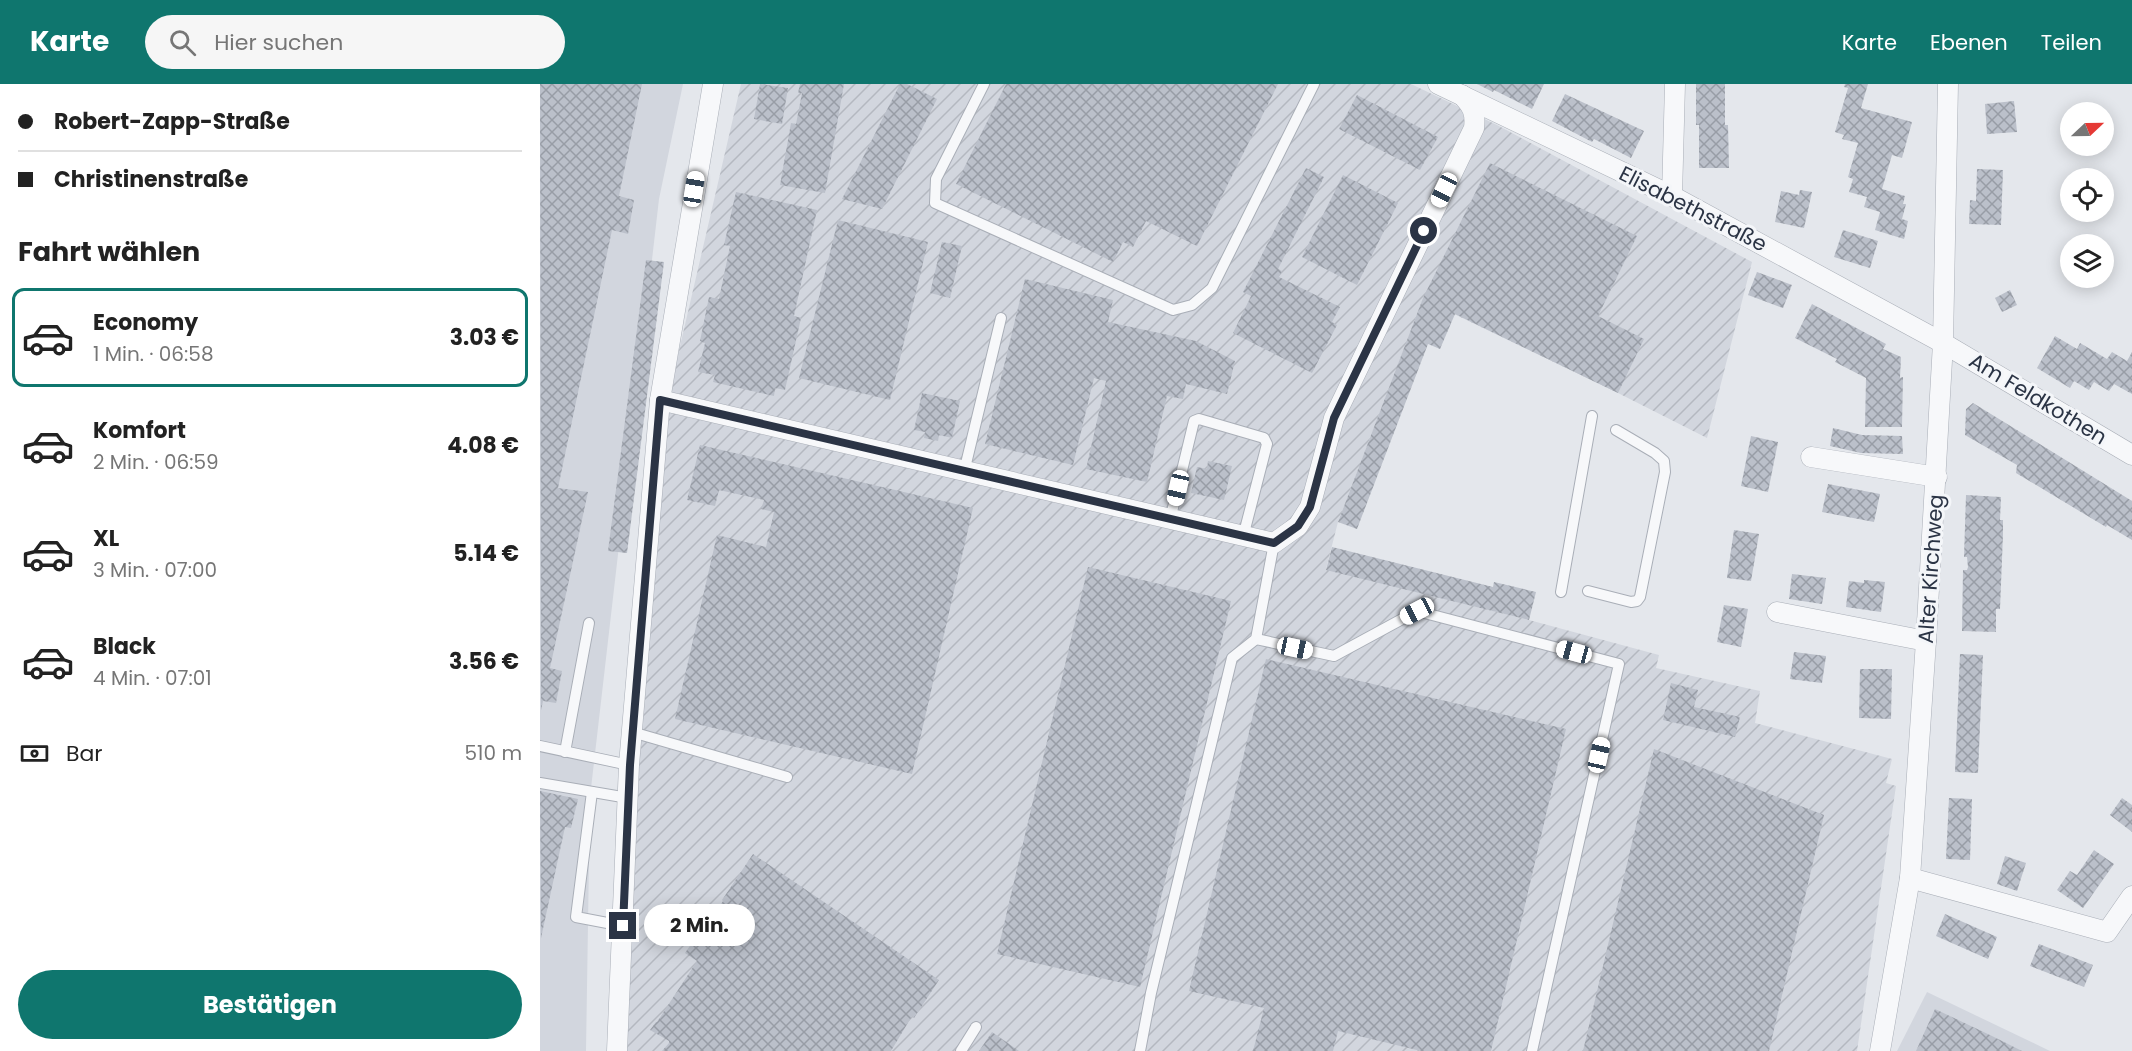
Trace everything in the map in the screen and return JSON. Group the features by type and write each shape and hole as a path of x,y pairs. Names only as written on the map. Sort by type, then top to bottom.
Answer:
{"street":[{"path":"617,1051 632,732 660,400 712,84"},
{"name":"Elisabethstraße","path":"1438,84 1672,196 1943,343"},
{"path":"1672,196 1675,84"},
{"name":"Alter Kirchweg","path":"1880,1051 1910,878 1943,343 1947,84"},
{"path":"660,400 1274,543 1298,526 1310,507 1334,418 1474,128 1476,116 1462,95"},
{"name":"Am Feldkothen","path":"1943,343 2132,455"},
{"path":"1811,457 1936,477"},
{"path":"1777,612 1926,641"},
{"path":"1910,878 2107,932 2132,896"}],"lane":[{"path":"984,84 936,179 935,203 1173,310 1192,305 1212,288 1314,84"},
{"path":"964,472 1001,318"},
{"path":"1561,592 1592,416"},
{"path":"1170,519 1194,421 1198,419 1264,438 1267,444 1244,537"},
{"path":"1588,591 1631,602 1637,601 1640,597 1665,472 1664,461 1655,453 1616,430"},
{"path":"1140,1051 1151,993 1232,658 1256,639 1274,543"},
{"path":"1256,639 1334,656 1417,611 1619,664 1532,1051"},
{"path":"565,752 589,623"},
{"path":"632,732 787,777"},
{"path":"540,747 630,765"},
{"path":"540,783 628,798"},
{"path":"592,792 576,917 623,926"},
{"path":"961,1051 976,1027"}],"shaded area":[{"path":"540,84 683,84 659,199 590,797 586,1051 540,1051"},
{"path":"741,84 1411,84 1497,125 1752,262 1707,438 1423,299 1338,522 1326,569 1659,655 1656,668 1760,691 1755,723 1892,759 1886,783 1896,786 1857,1051 622,1051 634,786 667,402"},
{"path":"1927,992 2050,1051 1897,1051"}],"building":[{"path":"540,84 642,84 619,196 634,200 628,234 612,230 558,488 588,492 550,668 562,671 556,703 543,701 541,710"},
{"path":"760,84 788,88 782,124 754,119"},
{"path":"800,84 844,84 825,193 780,185 791,123 796,124 802,93 798,93"},
{"path":"900,84 907,84 937,99 882,209 842,199"},
{"path":"1006,84 1278,84 1197,246 1146,221 1133,247 1123,242 1113,262 956,184"},
{"path":"1477,84 1544,84 1532,109"},
{"path":"1696,84 1725,84 1725,125 1728,125 1729,168 1699,168"},
{"path":"1845,84 1868,84 1861,108 1912,122 1902,158 1892,155 1882,189 1905,196 1903,204 1906,204 1902,219 1908,221 1904,239 1875,230 1880,212 1864,207 1867,197 1849,192 1853,179 1848,177 1858,143 1842,139 1844,135 1835,132 1848,88 1844,87"},
{"path":"1565,94 1644,131 1631,158 1594,139 1592,142 1552,121"},
{"path":"1357,95 1438,137 1420,170 1339,129"},
{"path":"2014,101 2017,132 1987,134 1985,104"},
{"path":"1490,163 1637,236 1598,316 1644,339 1618,393 1455,314 1440,349 1428,344 1357,529 1338,522 1423,298"},
{"path":"1306,168 1324,177 1278,269 1282,271 1279,277 1340,307 1332,322 1337,325 1312,373 1233,333 1251,296 1243,292"},
{"path":"1977,169 2003,170 2001,225 1969,224 1970,200 1976,201"},
{"path":"1343,175 1398,203 1357,285 1302,257"},
{"path":"1800,190 1812,192 1804,228 1775,222 1781,191 1799,195"},
{"path":"736,192 817,210 794,316 801,318 785,390 775,388 774,396 713,382 715,375 698,372 705,343 700,341 709,297 719,299 730,246 724,245"},
{"path":"838,220 928,242 890,400 799,378"},
{"path":"1843,230 1878,241 1870,268 1834,257"},
{"path":"942,242 962,246 950,298 930,293"},
{"path":"646,260 664,262 627,553 608,551"},
{"path":"1757,272 1792,285 1783,308 1748,295"},
{"path":"1025,279 1113,300 1108,322 1196,341 1235,361 1227,394 1186,384 1183,399 1167,396 1147,482 1086,469 1106,381 1094,378 1073,465 985,444"},
{"path":"2010,290 2017,305 2002,312 1995,298"},
{"path":"1812,304 1886,344 1883,349 1901,357 1902,427 1865,427 1866,378 1835,362 1837,359 1795,338"},
{"path":"2055,336 2077,349 2080,343 2107,359 2112,352 2127,361 2132,352 2132,394 2114,384 2109,391 2094,382 2089,390 2074,381 2070,388 2037,368"},
{"path":"922,393 960,401 952,438 939,435 938,441 924,438 925,432 914,430"},
{"path":"1973,403 2132,501 2132,540 2016,473 2017,465 1965,435 1966,409"},
{"path":"1833,428 1862,435 1902,436 1903,454 1861,453 1830,446"},
{"path":"1751,436 1778,442 1768,492 1741,486"},
{"path":"700,445 973,508 912,774 675,719 717,535 766,547 774,512 761,509 764,500 719,490 715,506 687,500"},
{"path":"1208,461 1232,466 1224,500 1191,493 1197,467 1207,469"},
{"path":"1828,484 1880,494 1874,522 1822,512"},
{"path":"1966,495 2001,497 2000,520 2003,520 2003,534 2000,609 1996,609 1996,632 1962,631 1963,570 1967,570 1968,567 1967,557 1964,557"},
{"path":"1734,530 1759,534 1751,581 1727,578"},
{"path":"1332,547 1493,587 1494,582 1536,592 1529,620 1326,570"},
{"path":"1088,567 1231,601 1140,987 997,954"},
{"path":"1792,574 1826,578 1822,604 1789,599"},
{"path":"1864,580 1885,582 1881,612 1846,607 1849,581 1864,583"},
{"path":"1724,605 1748,609 1741,647 1717,642"},
{"path":"1794,652 1826,656 1822,683 1790,679"},
{"path":"1960,654 1983,655 1978,773 1955,772"},
{"path":"1266,659 1566,729 1491,1051 1421,1051 1338,1031 1333,1051 1253,1051 1264,1008 1189,991"},
{"path":"1860,669 1892,669 1891,719 1859,718"},
{"path":"1671,683 1698,690 1694,707 1740,717 1735,737 1663,720"},
{"path":"1654,749 1824,815 1769,1051 1583,1051"},
{"path":"540,791 578,799 571,828 565,827 541,938"},
{"path":"1949,798 1972,799 1970,860 1946,859"},
{"path":"2122,798 2132,805 2132,832 2110,815"},
{"path":"2094,850 2114,864 2083,908 2057,890 2070,871 2077,875"},
{"path":"753,854 939,980 914,1018 912,1016 891,1051 662,1051 669,1041 650,1030 697,961 685,953 711,915 713,917"},
{"path":"2005,856 2026,863 2017,891 1997,884"},
{"path":"1945,914 1997,937 1988,959 1936,936"},
{"path":"2039,944 2093,965 2084,987 2030,966"},
{"path":"1935,1009 1992,1036 2022,1051 1916,1051"},
{"path":"992,1032 1019,1051 979,1051"}],"route":[{"path":"623,926 630,765 660,400 1274,543 1298,526 1310,507 1334,418 1424,231"}]}
